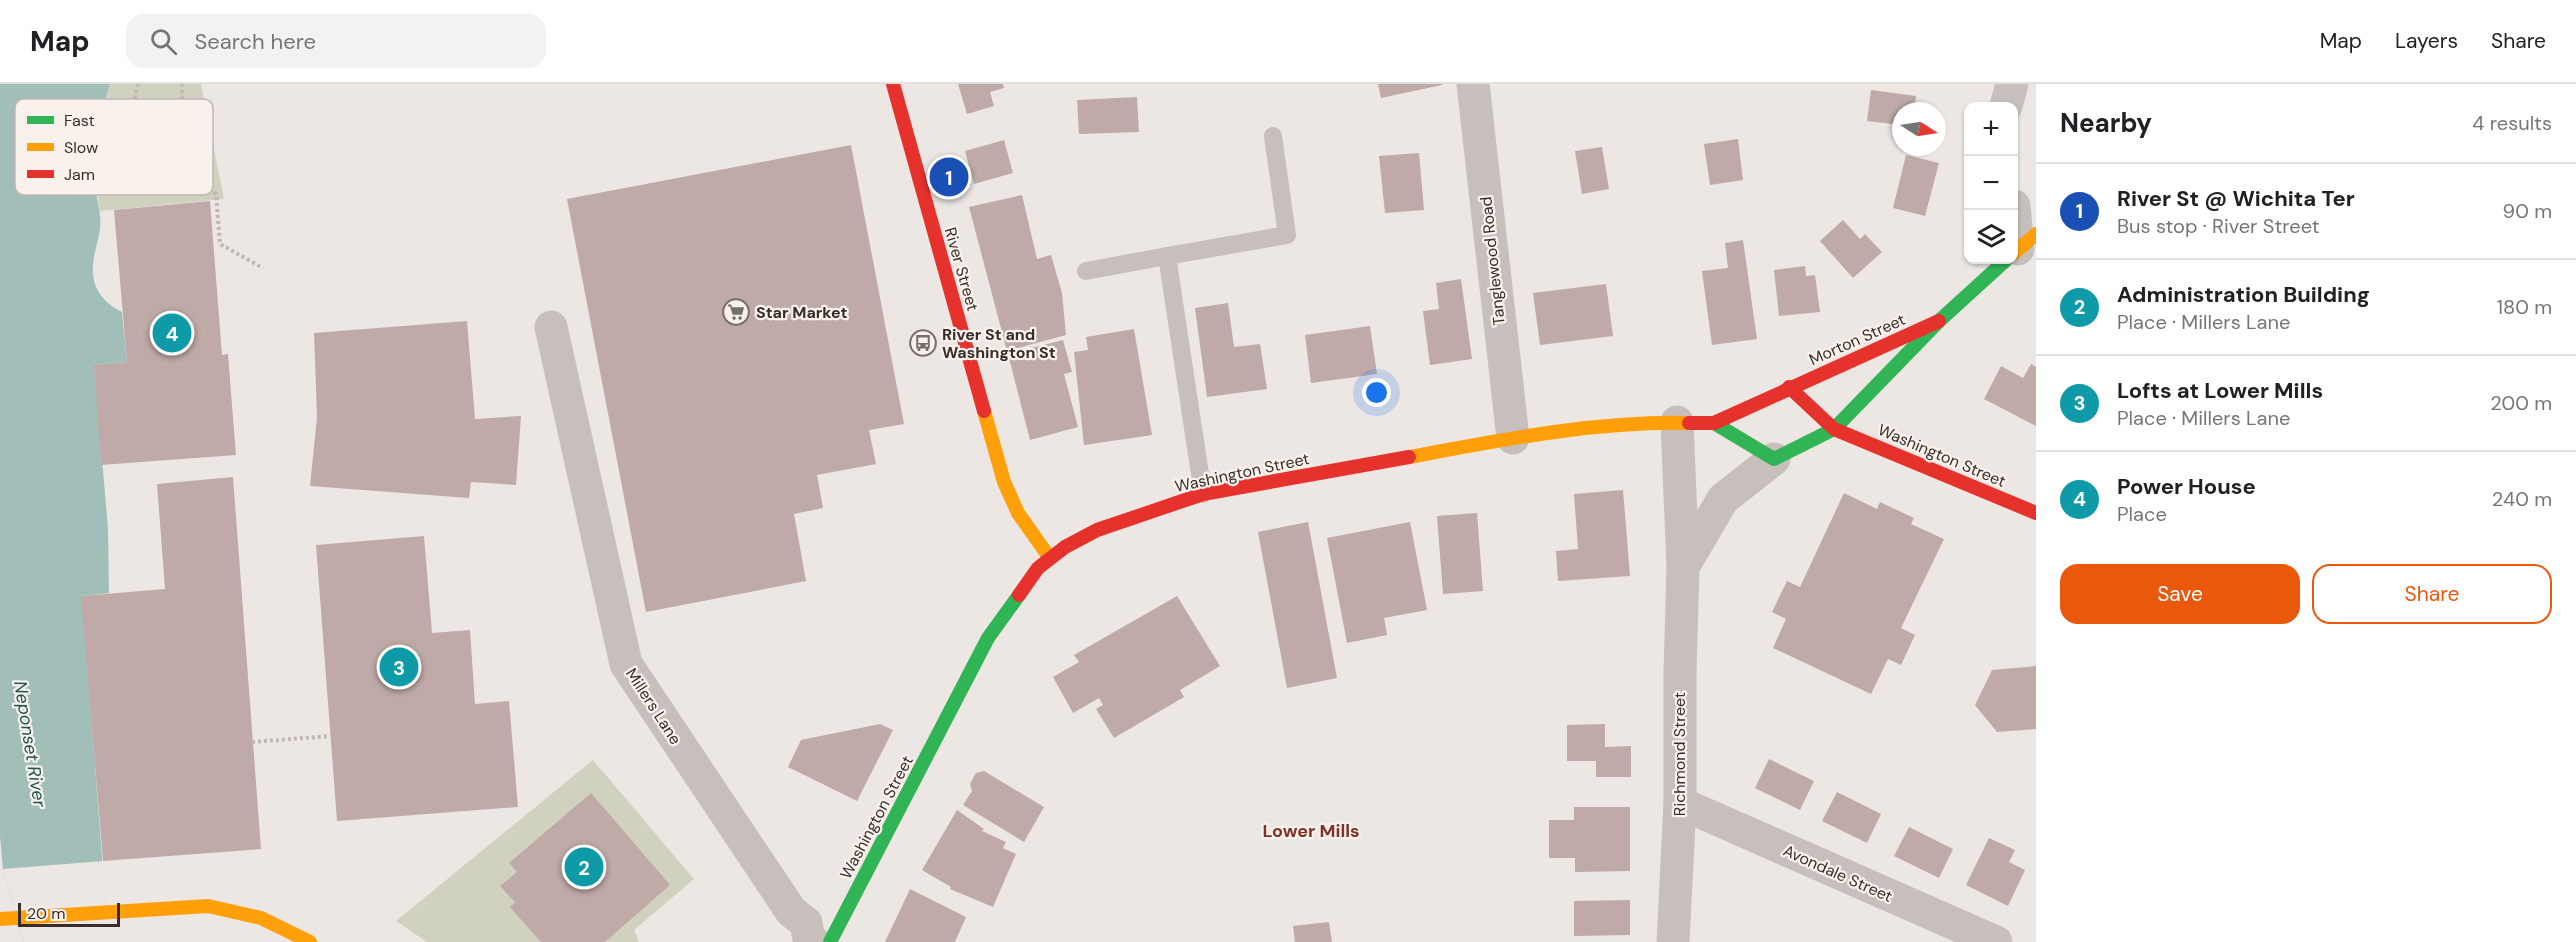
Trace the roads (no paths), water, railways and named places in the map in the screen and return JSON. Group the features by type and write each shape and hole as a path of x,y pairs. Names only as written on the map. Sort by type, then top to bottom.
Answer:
{"main road":[{"name":"River Street","path":"893,84 1004,482 1018,513 1049,557"},
{"name":"Morton Street","path":"1834,429 1939,321 2002,264"},
{"name":"Morton Street","path":"1789,387 1939,321"},
{"name":"Washington Street","path":"830,942 988,638 1019,592 1049,557 1098,530 1203,494 1513,438 1645,422 1714,423 1789,387 1834,429 2036,513"},
{"name":"Washington Street","path":"1714,423 1774,459"},
{"path":"1774,459 1834,429"},
{"path":"0,919 208,906 249,913 310,942"}],"street":[{"name":"Tanglewood Road","path":"1473,84 1513,438"},
{"path":"2007,102 2012,84"},
{"name":"Millers Lane","path":"551,327 626,664 784,902 806,923 809,939 814,942"},
{"name":"Richmond Street","path":"1673,942 1680,803 1683,567 1677,422"},
{"name":"Richmond Street","path":"1683,567 1723,499 1774,459"},
{"name":"Avondale Street","path":"1680,803 1996,942"}],"lane":[{"path":"1086,271 1287,235 1273,136"},
{"path":"1167,256 1203,494"}],"water":[{"name":"Neponset River","path":"0,84 110,84 106,99 15,99 15,195 97,195 100,229 94,258 94,280 101,296 122,312 127,362 94,365 108,529 109,593 82,596 106,910 24,942 3,869 0,836"}],"place":[{"name":"River St @ Wichita Ter","path":"949,177"},
{"name":"Star Market","path":"736,312"},
{"name":"Power House","path":"172,333"},
{"name":"River St and Washington St","path":"923,343"},
{"name":"Lofts at Lower Mills","path":"399,667"},
{"name":"Administration Building","path":"584,867"}],"district":[{"name":"Lower Mills","path":"1311,831"}]}
